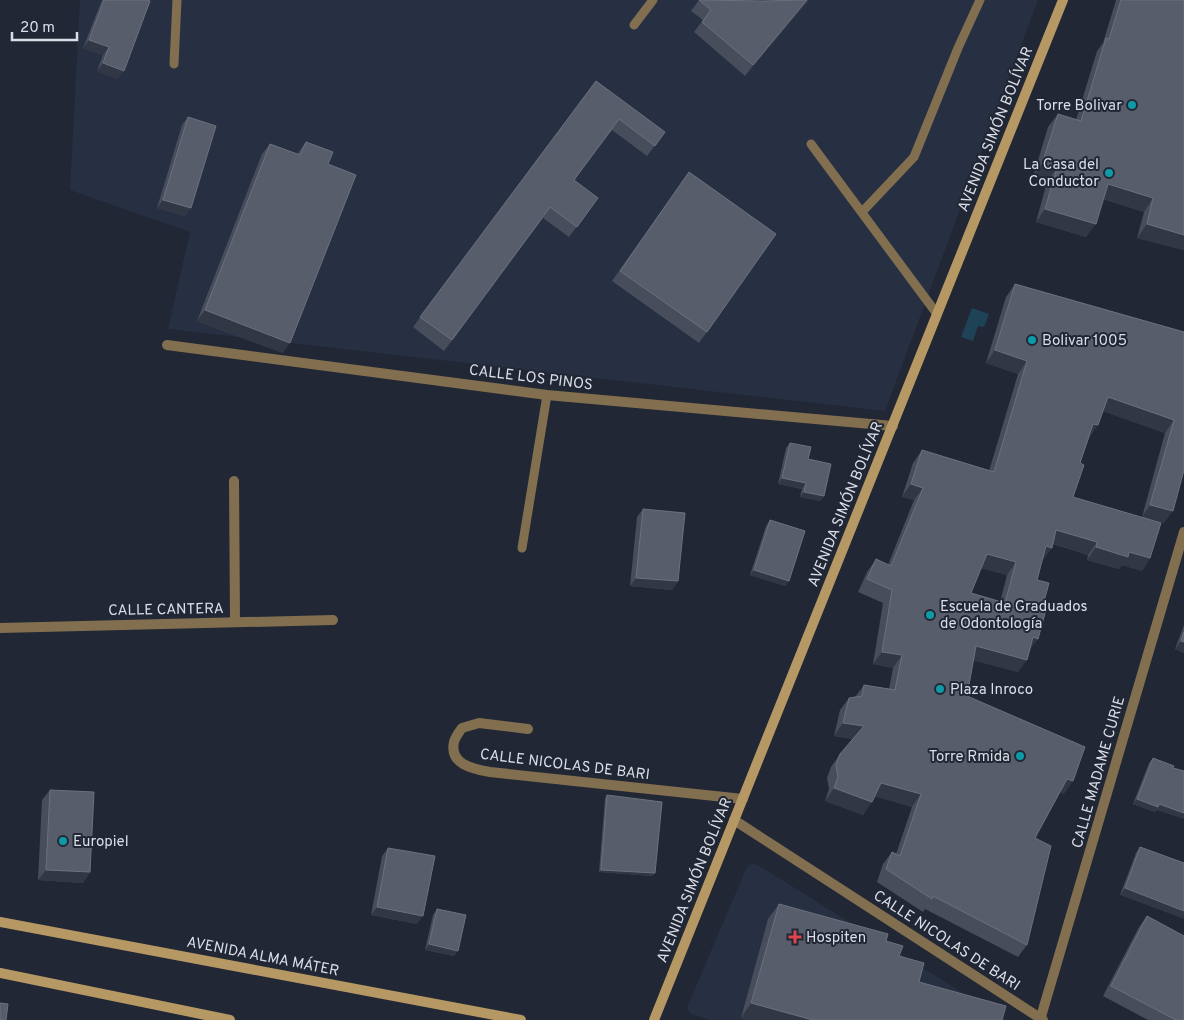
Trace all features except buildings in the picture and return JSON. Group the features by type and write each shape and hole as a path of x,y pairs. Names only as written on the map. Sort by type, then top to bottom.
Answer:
{"main road":[{"name":"AVENIDA SIMÓN BOLÍVAR","path":"654,1020 1062,0"},
{"name":"AVENIDA ALMA MÁTER","path":"0,922 521,1020"},
{"path":"0,973 230,1020"}],"street":[{"name":"CALLE LOS PINOS","path":"167,345 547,395 893,426"},
{"path":"234,481 235,622"},
{"name":"CALLE MADAME CURIE","path":"1041,1019 1184,532"},
{"name":"CALLE CANTERA","path":"0,628 333,620"},
{"name":"CALLE NICOLAS DE BARI","path":"528,729 479,723 462,728 454,742 454,755 460,763 471,768 490,772 743,799"},
{"name":"CALLE NICOLAS DE BARI","path":"734,820 1041,1019"}],"lane":[{"path":"174,64 177,0"},
{"path":"634,25 653,0"},
{"path":"862,212 914,157 943,84 980,0"},
{"path":"811,144 937,314"},
{"path":"522,548 547,395"}],"shaded area":[{"path":"80,0 1038,0 885,411 168,329 190,232 70,190"},
{"path":"972,308 989,314 984,327 978,326 973,341 961,337"},
{"name":"Hospiten","path":"749,865 758,865 1006,1020 710,1020 690,1013 688,1005 746,869"}],"place":[{"name":"Torre Bolivar","path":"1132,105"},
{"name":"La Casa del Conductor","path":"1109,173"},
{"name":"Bolivar 1005","path":"1032,340"},
{"name":"Escuela de Graduados de Odontología","path":"930,615"},
{"name":"Plaza Inroco","path":"940,689"},
{"name":"Torre Rmida","path":"1020,756"},
{"name":"Europiel","path":"63,841"},
{"name":"Hospiten","path":"795,937"}]}
